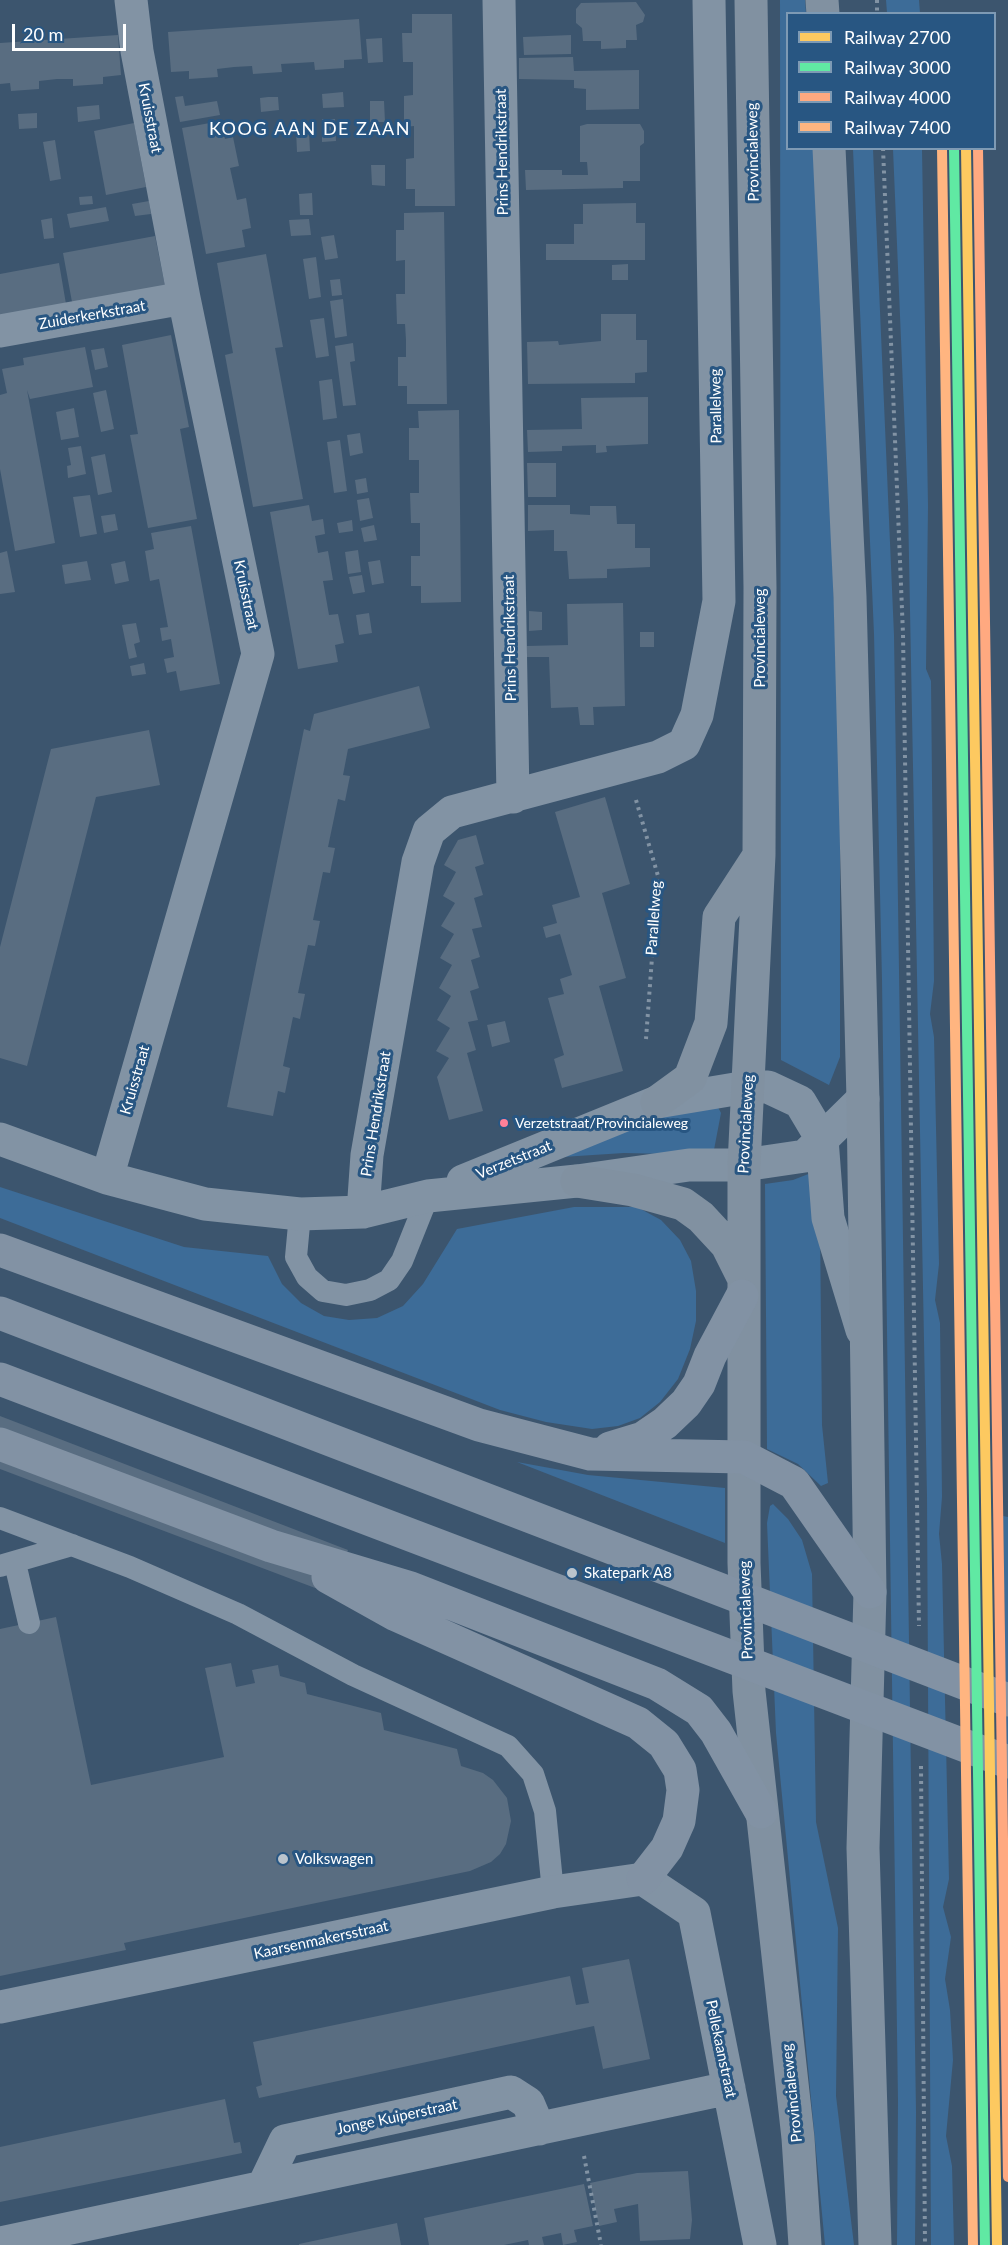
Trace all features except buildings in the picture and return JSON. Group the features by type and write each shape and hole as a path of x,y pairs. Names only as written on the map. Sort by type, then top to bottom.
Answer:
{"highway":[{"path":"0,1250 479,1425 590,1454 744,1457 794,1483 870,1592"},
{"path":"590,1454 643,1438 678,1412 699,1384 742,1285"},
{"path":"0,1313 1008,1700"},
{"path":"0,1379 1008,1762"},
{"path":"0,1444 271,1545 411,1588 657,1684 699,1710 716,1732 760,1812"},
{"path":"271,1545 396,1615 638,1723 664,1743 680,1770 683,1790 679,1821 667,1848 643,1879"}],"main road":[{"name":"Provincialeweg","path":"751,0 760,587 759,855 744,1165 742,1285 744,1563 749,1691 760,1812 798,2138 805,2245"},
{"path":"829,150 850,597 863,1099 870,1592 863,1848 875,2245"},
{"path":"657,1102 690,1078 711,1023 719,917 759,855"},
{"path":"577,1180 633,1190 683,1204 701,1217 727,1245 742,1285"}],"street":[{"name":"Kruisstraat","path":"107,1178 258,654 184,298 137,51 131,0"},
{"name":"Prins Hendrikstraat","path":"363,1212 367,1155 418,862 429,831 452,812 513,797 499,0"},
{"name":"Parallelweg","path":"513,797 658,757 684,744 697,715 719,601 709,0"},
{"name":"Zuiderkerkstraat","path":"0,331 184,298"},
{"name":"Verzetstraat","path":"428,1196 657,1102 747,1087 768,1087 800,1102 822,1139 828,1218 867,1348"},
{"name":"Verzetstraat","path":"0,1139 107,1178 206,1204 300,1214 363,1212 428,1196 689,1166 744,1165 805,1155 863,1099"},
{"name":"Kaarsenmakersstraat","path":"0,2007 553,1892 643,1879"},
{"name":"Pellekaanstraat","path":"643,1879 694,1913 760,2245"},
{"name":"Jonge Kuiperstraat","path":"0,2244 264,2187 285,2141 511,2092 528,2103 539,2129 729,2088"}],"lane":[{"path":"300,1214 296,1257 308,1277 323,1291 346,1295 370,1290 389,1280 402,1261 428,1196"},
{"path":"0,1518 72,1545 238,1614 352,1675 508,1746 533,1774 545,1811 553,1892"},
{"path":"29,1623 8,1565 72,1545"}],"path":[{"path":"883,150 903,634 919,1629"},
{"name":"Parallelweg","path":"625,765 658,876 646,1039"},
{"path":"921,1760 925,2245"},
{"path":"578,2122 601,2245"}],"shaded area":[{"path":"780,0 805,0 806,12 786,12 786,150 815,150 823,265 840,787 840,1057 829,1085 781,1060"},
{"path":"886,0 919,0 920,12 887,12"},
{"path":"853,150 873,150 894,635 916,2112 915,2245 897,2245 898,2101 882,980 874,634"},
{"path":"893,150 922,150 928,506 926,669 931,681 934,981 930,1014 934,1037 939,1264 935,1300 940,1323 942,1497 939,1534 942,1564 949,1879 943,1907 951,1937 945,1979 950,2010 953,2060 946,2136 952,2166 954,2245 931,2245 927,1496 908,506"},
{"path":"718,1107 721,1113 713,1155 624,1153 562,1157 656,1115"},
{"path":"811,1173 820,1225 822,1425 828,1483 821,1486 798,1464 767,1449 765,1184 793,1180"},
{"path":"0,1187 184,1247 268,1256 282,1284 301,1303 324,1316 349,1320 377,1318 403,1306 423,1284 457,1229 574,1207 637,1207 661,1220 680,1240 691,1261 696,1291 696,1321 690,1349 678,1379 660,1402 640,1418 618,1426 592,1429 546,1422 500,1410 0,1218"},
{"path":"517,1462 588,1475 725,1488 725,1543"},
{"path":"773,1504 788,1519 802,1540 812,1574 816,1822 838,1928 836,2096 854,2245 825,2245 776,1733 767,1523 770,1506"},
{"path":"1003,1516 1008,1517 1008,1879"}],"rail line":[{"name":"7400","path":"942,150 973,2245"},
{"name":"3000","path":"954,150 985,2245"},
{"name":"2700","path":"966,150 997,2245"},
{"name":"4000","path":"978,150 1008,2177"}],"place":[{"name":"Verzetstraat/Provincialeweg","path":"504,1123"},
{"name":"Skatepark A8","path":"572,1573"},
{"name":"Volkswagen","path":"283,1859"}],"district":[{"name":"KOOG AAN DE ZAAN","path":"310,129"}]}
